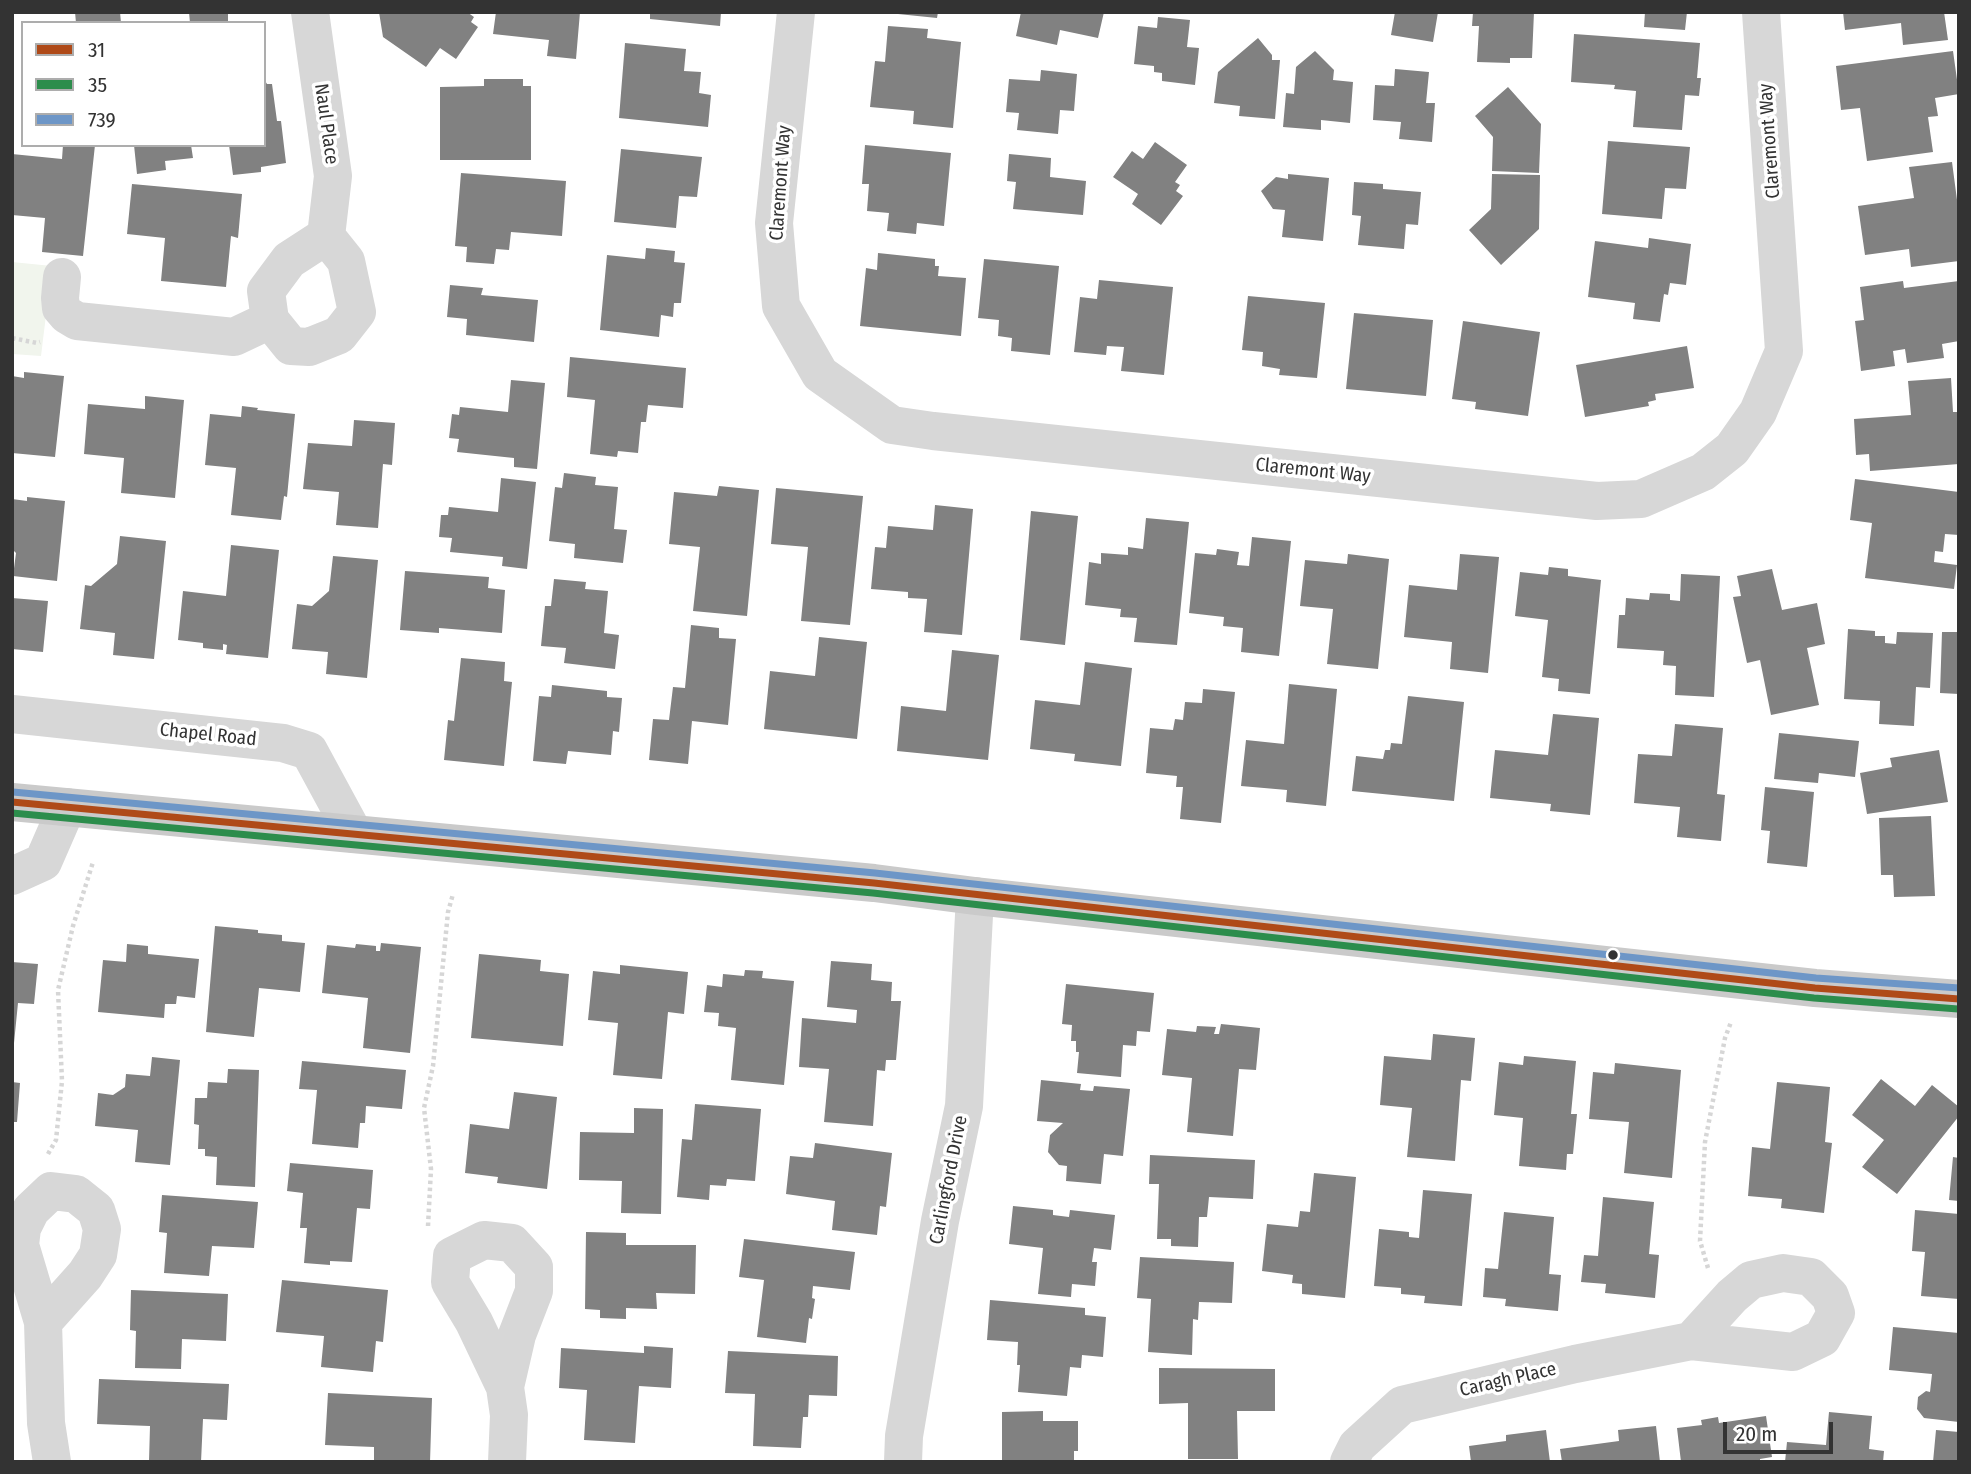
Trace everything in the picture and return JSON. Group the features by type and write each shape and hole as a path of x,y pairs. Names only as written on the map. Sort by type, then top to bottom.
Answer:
{"main road":[{"path":"12,802 874,883 1815,988 1959,999"},
{"path":"1919,995 1959,987"},
{"path":"1919,995 1959,1004"}],"street":[{"name":"Naul Place","path":"310,12 333,177 326,236"},
{"name":"Claremont Way","path":"796,12 774,223 781,306 820,374 891,425 1597,501 1641,499 1703,472 1732,449 1758,412 1784,351 1761,12"},
{"path":"326,236 346,261 357,312 339,335 309,346 291,346 270,320 266,291 289,260 326,236"},
{"path":"62,277 61,308 77,321 234,337 270,320"},
{"name":"Chapel Road","path":"12,715 284,743 309,751 354,834"},
{"path":"12,876 43,862 67,807"},
{"name":"Carlingford Drive","path":"903,1462 904,1436 940,1221 964,1106 975,896"},
{"path":"43,1322 46,1423 52,1462"},
{"name":"Caragh Place","path":"1349,1462 1357,1446 1402,1405 1575,1364 1691,1341"},
{"path":"505,1387 509,1415 507,1462"}],"path":[{"path":"47,1155 56,1140 62,1081 58,990 72,926 93,862"},
{"path":"428,1229 431,1169 424,1108 433,1066 448,912 453,894"},
{"path":"1710,1276 1700,1241 1705,1142 1731,1022"}],"shaded area":[{"path":"12,262 52,266 41,356 12,354"}],"building":[{"path":"75,12 120,12 121,21 76,21"},
{"path":"189,12 228,12 228,21 190,21"},
{"path":"379,12 467,12 474,17 471,22 478,27 456,59 440,48 426,67 383,37"},
{"path":"496,12 580,12 576,59 547,56 549,40 493,34"},
{"path":"650,12 721,12 720,26 650,19"},
{"path":"898,12 938,12 937,18"},
{"path":"1021,12 1104,12 1098,38 1060,30 1057,45 1016,36"},
{"path":"1395,12 1438,12 1433,42 1391,35"},
{"path":"1473,12 1534,12 1532,58 1510,58 1510,63 1477,62 1479,26 1472,26"},
{"path":"1645,12 1687,12 1685,30 1644,27"},
{"path":"1843,12 1944,12 1948,40 1903,45 1901,23 1845,30"},
{"path":"1158,17 1190,20 1187,47 1199,48 1195,85 1162,81 1162,73 1154,72 1154,66 1134,64 1138,26 1157,28"},
{"path":"888,26 928,29 927,38 961,42 953,128 913,124 914,111 870,107 875,61 885,62"},
{"path":"1574,34 1700,43 1697,78 1701,78 1699,96 1685,95 1682,130 1633,127 1636,91 1614,89 1615,85 1571,82"},
{"path":"1258,38 1272,55 1272,60 1280,60 1275,119 1239,116 1240,106 1214,103 1218,72"},
{"path":"625,43 686,49 684,71 701,72 699,93 711,95 708,127 619,118"},
{"path":"1315,51 1334,70 1333,80 1353,82 1350,123 1321,120 1321,130 1283,127 1286,93 1294,94 1296,67"},
{"path":"1953,51 1959,94 1935,98 1938,116 1928,117 1933,152 1867,161 1860,108 1841,110 1836,66"},
{"path":"1395,69 1429,72 1426,103 1435,103 1432,142 1399,139 1401,122 1373,120 1375,85 1394,86"},
{"path":"1041,70 1077,74 1074,111 1060,110 1058,134 1017,130 1019,113 1006,112 1009,79 1040,81"},
{"path":"484,79 523,79 523,86 531,86 531,160 440,160 440,87 484,86"},
{"path":"266,82 272,84 277,121 281,121 286,163 261,167 261,172 233,175 229,147 266,147"},
{"path":"1508,87 1541,124 1539,173 1492,171 1493,137 1475,116"},
{"path":"1608,141 1690,147 1686,189 1665,188 1662,219 1602,214"},
{"path":"1155,142 1187,165 1175,182 1180,185 1176,191 1183,196 1161,225 1132,204 1138,194 1113,177 1132,151 1143,159"},
{"path":"865,145 951,153 944,226 917,223 916,234 887,231 889,213 867,211 869,184 862,184"},
{"path":"63,147 95,147 83,256 42,252 45,218 12,215 12,154 62,159"},
{"path":"134,147 191,147 193,158 165,161 166,170 137,174"},
{"path":"621,149 702,157 697,197 679,196 676,228 614,222"},
{"path":"1009,154 1051,158 1050,177 1086,181 1083,215 1013,209 1016,182 1007,181"},
{"path":"1952,162 1959,215 1959,261 1911,267 1909,249 1865,255 1858,206 1914,198 1909,167"},
{"path":"461,173 566,181 562,236 511,232 509,250 496,249 494,264 466,262 467,247 455,246"},
{"path":"1288,174 1329,178 1323,241 1282,237 1285,210 1273,209 1261,191 1276,177 1288,179"},
{"path":"1492,174 1540,175 1539,229 1501,265 1469,230 1491,209"},
{"path":"1354,182 1383,184 1383,189 1421,192 1418,225 1406,224 1404,249 1358,245 1361,216 1352,215"},
{"path":"132,184 242,194 238,238 231,236 226,287 161,281 165,238 127,234"},
{"path":"1649,238 1691,244 1686,285 1670,283 1668,295 1664,294 1660,322 1633,319 1635,303 1588,297 1595,241 1648,248"},
{"path":"646,248 675,251 674,262 685,263 681,303 674,303 673,317 661,315 659,337 600,330 607,255 645,259"},
{"path":"878,253 935,259 935,266 939,266 938,276 966,278 961,336 860,326 866,268 877,270"},
{"path":"984,259 1059,266 1050,355 1011,351 1012,338 998,336 999,320 978,318"},
{"path":"1099,280 1173,287 1164,375 1121,371 1124,347 1107,346 1106,355 1074,352 1080,297 1097,299"},
{"path":"1903,281 1904,288 1959,281 1959,341 1942,344 1944,358 1907,363 1905,349 1893,351 1895,366 1861,371 1855,321 1864,320 1860,287"},
{"path":"450,285 483,288 481,295 538,300 534,342 466,335 467,319 447,317"},
{"path":"1248,296 1325,303 1317,378 1279,375 1280,369 1262,366 1263,352 1242,350"},
{"path":"1354,313 1433,320 1426,396 1346,389"},
{"path":"1463,321 1540,332 1528,416 1475,409 1476,402 1452,399"},
{"path":"1687,346 1694,388 1655,394 1656,400 1648,402 1649,406 1585,417 1576,365"},
{"path":"570,357 686,368 683,408 648,405 646,422 641,422 638,453 618,451 617,457 590,454 595,400 567,397"},
{"path":"24,372 64,376 55,457 12,453 12,376 24,378"},
{"path":"1951,378 1953,412 1959,412 1959,464 1870,471 1869,454 1856,455 1854,419 1911,415 1908,381"},
{"path":"511,380 545,383 537,469 514,467 514,458 457,452 459,439 449,438 452,414 459,415 460,407 508,412"},
{"path":"145,396 184,400 175,498 121,493 124,458 84,454 88,404 145,409"},
{"path":"242,406 295,414 287,497 284,496 281,520 231,515 236,468 205,465 210,414 241,417"},
{"path":"354,420 395,423 392,465 383,464 378,528 336,525 339,492 303,489 308,443 352,446"},
{"path":"564,473 596,477 595,485 618,487 614,529 627,530 623,563 574,558 575,544 549,541 555,487 562,488"},
{"path":"501,478 536,482 527,569 502,566 503,557 450,552 452,538 439,537 441,515 448,515 449,507 498,512"},
{"path":"1855,479 1959,492 1959,535 1945,534 1943,552 1935,551 1934,562 1957,565 1954,589 1865,578 1872,523 1850,520"},
{"path":"719,486 759,490 747,616 693,611 700,547 669,544 674,492 717,496"},
{"path":"776,488 863,496 850,625 801,621 808,547 771,544"},
{"path":"27,497 65,501 57,581 13,576 16,553 12,549 12,499 27,501"},
{"path":"935,505 973,509 962,635 924,632 927,599 908,598 908,592 871,589 875,547 886,548 888,526 933,530"},
{"path":"1031,511 1078,516 1065,645 1020,640"},
{"path":"1146,518 1189,522 1177,645 1134,642 1137,618 1120,617 1121,609 1085,605 1089,562 1101,564 1101,553 1128,555 1128,547 1143,549"},
{"path":"120,536 166,541 154,659 113,655 115,633 80,629 85,585 91,586 117,564"},
{"path":"1252,537 1291,541 1279,656 1241,652 1243,628 1223,626 1224,617 1189,613 1195,553 1216,555 1217,549 1239,552 1237,565 1249,566"},
{"path":"231,545 279,550 268,658 226,654 227,645 223,644 223,650 203,648 203,643 178,640 183,591 226,596"},
{"path":"1348,554 1389,559 1378,669 1327,664 1333,609 1300,606 1305,560 1347,564"},
{"path":"1460,554 1499,557 1488,673 1450,669 1452,642 1404,637 1409,585 1457,590"},
{"path":"333,556 378,560 367,678 326,674 328,652 292,649 297,604 312,606 329,591"},
{"path":"1549,567 1568,569 1568,576 1601,580 1590,694 1558,691 1559,679 1542,677 1548,620 1515,616 1520,572 1548,575"},
{"path":"1772,569 1782,610 1817,603 1825,644 1807,648 1819,705 1771,715 1760,660 1747,663 1733,597 1741,596 1737,576"},
{"path":"405,571 489,577 488,588 505,590 502,633 439,628 439,633 400,630"},
{"path":"1681,574 1720,576 1714,697 1675,695 1676,666 1663,665 1664,651 1617,648 1619,615 1625,615 1626,598 1649,600 1650,593 1670,594 1670,600 1680,601"},
{"path":"554,579 586,582 585,589 608,591 604,633 619,635 615,669 564,663 566,648 541,646 545,606 551,606"},
{"path":"12,598 48,601 43,652 12,649"},
{"path":"691,625 719,628 719,638 736,639 728,725 692,721 688,764 649,760 653,719 669,720 673,687 685,688"},
{"path":"1848,629 1875,631 1875,636 1885,636 1885,643 1896,644 1897,632 1933,633 1930,688 1916,687 1914,726 1879,724 1880,701 1844,699"},
{"path":"1942,632 1959,632 1959,694 1940,693"},
{"path":"819,637 867,642 857,739 764,729 770,671 815,676"},
{"path":"952,650 999,655 988,760 897,751 901,706 946,711"},
{"path":"461,658 505,662 504,681 512,682 504,766 444,760 448,720 454,721"},
{"path":"1085,662 1132,668 1121,766 1074,761 1075,754 1030,749 1035,700 1080,705"},
{"path":"1289,684 1337,689 1326,806 1286,802 1287,790 1241,786 1246,740 1284,744"},
{"path":"552,685 607,691 607,697 622,698 619,732 613,731 611,755 568,751 566,764 533,761 539,696 551,697"},
{"path":"1203,689 1235,692 1221,823 1180,819 1183,787 1176,787 1177,776 1146,773 1150,728 1173,730 1175,719 1183,720 1185,702 1202,703"},
{"path":"1408,696 1464,702 1454,801 1352,791 1356,756 1383,759 1385,750 1390,750 1391,743 1402,744"},
{"path":"1553,714 1599,718 1590,815 1550,811 1551,804 1490,798 1495,750 1548,755"},
{"path":"1675,724 1723,728 1717,794 1725,795 1721,841 1677,837 1680,807 1634,803 1638,754 1672,756"},
{"path":"1779,733 1859,741 1855,777 1819,773 1818,783 1774,779"},
{"path":"1939,750 1948,802 1867,814 1860,773 1892,767 1890,758"},
{"path":"1765,787 1814,792 1807,867 1767,863 1770,831 1761,830"},
{"path":"1931,816 1935,896 1894,897 1893,875 1881,875 1879,818"},
{"path":"215,926 258,930 258,933 282,935 282,941 305,943 300,992 259,988 254,1037 206,1032"},
{"path":"381,943 421,947 410,1053 363,1048 368,998 322,993 327,945 355,948 356,944 376,946 376,951 380,951"},
{"path":"127,944 148,946 148,954 199,959 195,998 177,996 176,1004 165,1004 164,1018 98,1012 103,960 126,962"},
{"path":"479,954 541,960 540,971 569,974 563,1046 471,1038"},
{"path":"831,961 872,964 871,980 892,982 891,1001 901,1001 896,1060 886,1060 885,1071 877,1070 873,1126 824,1122 829,1069 799,1067 802,1018 856,1023 857,1010 827,1007"},
{"path":"12,962 38,964 34,1004 18,1003 14,1043 12,1043"},
{"path":"620,965 688,972 684,1014 668,1012 662,1079 613,1075 618,1023 588,1020 593,971 620,974"},
{"path":"745,970 763,971 762,978 794,981 784,1085 731,1080 736,1028 718,1026 719,1013 704,1012 707,985 722,987 723,974 744,976"},
{"path":"1066,984 1154,993 1150,1032 1137,1031 1136,1046 1123,1045 1121,1077 1077,1073 1079,1052 1076,1052 1076,1041 1071,1041 1072,1025 1062,1024"},
{"path":"1221,1024 1260,1028 1256,1070 1239,1069 1233,1136 1187,1132 1192,1078 1162,1075 1167,1029 1196,1032 1197,1026 1216,1027 1214,1034 1219,1034"},
{"path":"1433,1034 1475,1038 1471,1081 1461,1080 1455,1161 1407,1157 1412,1108 1380,1105 1384,1056 1431,1060"},
{"path":"1524,1056 1576,1061 1571,1114 1577,1114 1573,1154 1567,1154 1566,1170 1519,1166 1523,1118 1494,1115 1499,1062 1523,1065"},
{"path":"152,1057 180,1060 170,1165 135,1162 138,1130 95,1126 98,1093 113,1095 125,1087 126,1074 150,1076"},
{"path":"302,1061 406,1070 402,1109 366,1106 365,1123 360,1123 358,1148 312,1144 317,1090 299,1089"},
{"path":"1615,1063 1681,1070 1672,1178 1624,1173 1629,1122 1589,1119 1593,1072 1614,1074"},
{"path":"228,1069 259,1070 255,1187 216,1185 217,1157 205,1156 205,1149 198,1149 199,1125 194,1124 195,1098 207,1098 208,1082 227,1083"},
{"path":"1881,1079 1915,1106 1932,1085 1959,1107 1959,1116 1897,1194 1862,1167 1884,1140 1852,1115"},
{"path":"1041,1080 1081,1084 1080,1090 1093,1091 1094,1086 1130,1089 1123,1156 1104,1154 1101,1184 1066,1181 1067,1166 1059,1165 1048,1152 1050,1135 1063,1123 1037,1121"},
{"path":"12,1082 20,1083 17,1122 12,1122"},
{"path":"1777,1082 1830,1087 1825,1142 1832,1143 1824,1213 1781,1208 1782,1199 1748,1196 1752,1147 1770,1149"},
{"path":"514,1092 557,1097 547,1189 497,1183 498,1177 465,1173 470,1124 509,1129"},
{"path":"695,1104 761,1109 755,1181 727,1179 726,1186 710,1185 709,1200 677,1197 682,1139 692,1140"},
{"path":"634,1108 663,1109 661,1214 621,1213 622,1181 579,1180 580,1132 634,1133"},
{"path":"815,1143 892,1153 886,1207 880,1206 877,1235 832,1230 835,1201 786,1194 790,1156 813,1158"},
{"path":"1150,1155 1255,1160 1253,1199 1209,1197 1207,1217 1199,1217 1198,1247 1171,1246 1171,1239 1157,1239 1159,1184 1149,1184"},
{"path":"1953,1157 1959,1158 1959,1201 1949,1200"},
{"path":"290,1163 373,1170 370,1209 357,1208 352,1262 330,1261 330,1265 304,1263 307,1228 300,1228 303,1193 287,1191"},
{"path":"1314,1173 1356,1177 1345,1298 1302,1294 1302,1284 1292,1283 1293,1275 1262,1271 1267,1224 1298,1227 1300,1211 1310,1212"},
{"path":"1423,1190 1472,1194 1462,1306 1424,1303 1425,1296 1401,1294 1401,1288 1374,1286 1379,1229 1409,1232 1409,1237 1419,1238"},
{"path":"162,1195 258,1202 254,1248 212,1246 209,1276 164,1273 167,1233 159,1232"},
{"path":"1603,1197 1654,1202 1649,1254 1659,1255 1655,1298 1605,1293 1606,1284 1581,1282 1584,1255 1598,1256"},
{"path":"1013,1206 1053,1210 1053,1215 1069,1217 1070,1210 1115,1215 1111,1250 1094,1248 1092,1262 1097,1262 1095,1286 1072,1284 1071,1297 1038,1294 1043,1248 1009,1244"},
{"path":"1915,1210 1959,1214 1959,1299 1921,1296 1925,1252 1912,1251"},
{"path":"1504,1212 1554,1217 1549,1274 1561,1275 1558,1311 1505,1306 1506,1299 1483,1297 1485,1268 1498,1269"},
{"path":"586,1232 626,1233 626,1245 696,1245 695,1294 656,1293 657,1309 626,1308 626,1319 600,1318 600,1310 585,1309"},
{"path":"744,1239 855,1252 850,1290 813,1286 812,1298 815,1299 806,1343 757,1337 764,1280 739,1277"},
{"path":"1140,1257 1234,1262 1232,1303 1199,1302 1198,1320 1193,1319 1192,1355 1148,1352 1151,1299 1137,1298"},
{"path":"282,1280 388,1290 383,1342 376,1341 373,1372 321,1367 324,1336 276,1332"},
{"path":"131,1290 228,1294 226,1341 182,1339 181,1369 135,1368 136,1331 130,1330"},
{"path":"990,1300 1085,1308 1085,1315 1106,1317 1103,1357 1082,1355 1081,1368 1070,1367 1067,1396 1018,1392 1018,1342 987,1340"},
{"path":"1893,1327 1959,1333 1959,1422 1924,1418 1917,1409 1918,1397 1926,1391 1930,1392 1932,1374 1889,1370"},
{"path":"644,1346 673,1348 671,1388 639,1386 635,1443 584,1440 587,1390 559,1388 561,1348 644,1353"},
{"path":"728,1351 838,1356 837,1396 809,1395 808,1417 803,1417 801,1448 753,1446 755,1394 725,1393"},
{"path":"1159,1368 1275,1369 1275,1411 1237,1411 1238,1459 1188,1459 1188,1403 1159,1404"},
{"path":"99,1379 229,1384 227,1420 203,1419 201,1462 149,1462 150,1426 97,1424"},
{"path":"328,1393 432,1398 430,1462 374,1462 374,1447 325,1445"},
{"path":"1043,1411 1043,1421 1078,1421 1078,1451 1074,1451 1074,1462 1002,1462 1002,1412"},
{"path":"1829,1412 1872,1416 1869,1449 1884,1451 1883,1462 1785,1462 1787,1442 1826,1445"},
{"path":"1766,1416 1772,1457 1760,1459 1760,1462 1681,1462 1677,1428 1702,1425 1701,1420 1718,1417 1719,1423"},
{"path":"1656,1426 1660,1462 1562,1462 1560,1449 1619,1441 1618,1430"},
{"path":"1546,1430 1550,1462 1471,1462 1469,1446 1506,1441 1506,1435"},
{"path":"1936,1430 1959,1432 1959,1462 1933,1462"}],"transit line":[{"name":"739","path":"13,792 875,873 1816,978 1959,988"},
{"name":"31","path":"12,802 874,883 1815,988 1959,999"},
{"name":"35","path":"12,813 873,893 1814,998 1958,1009"}]}
